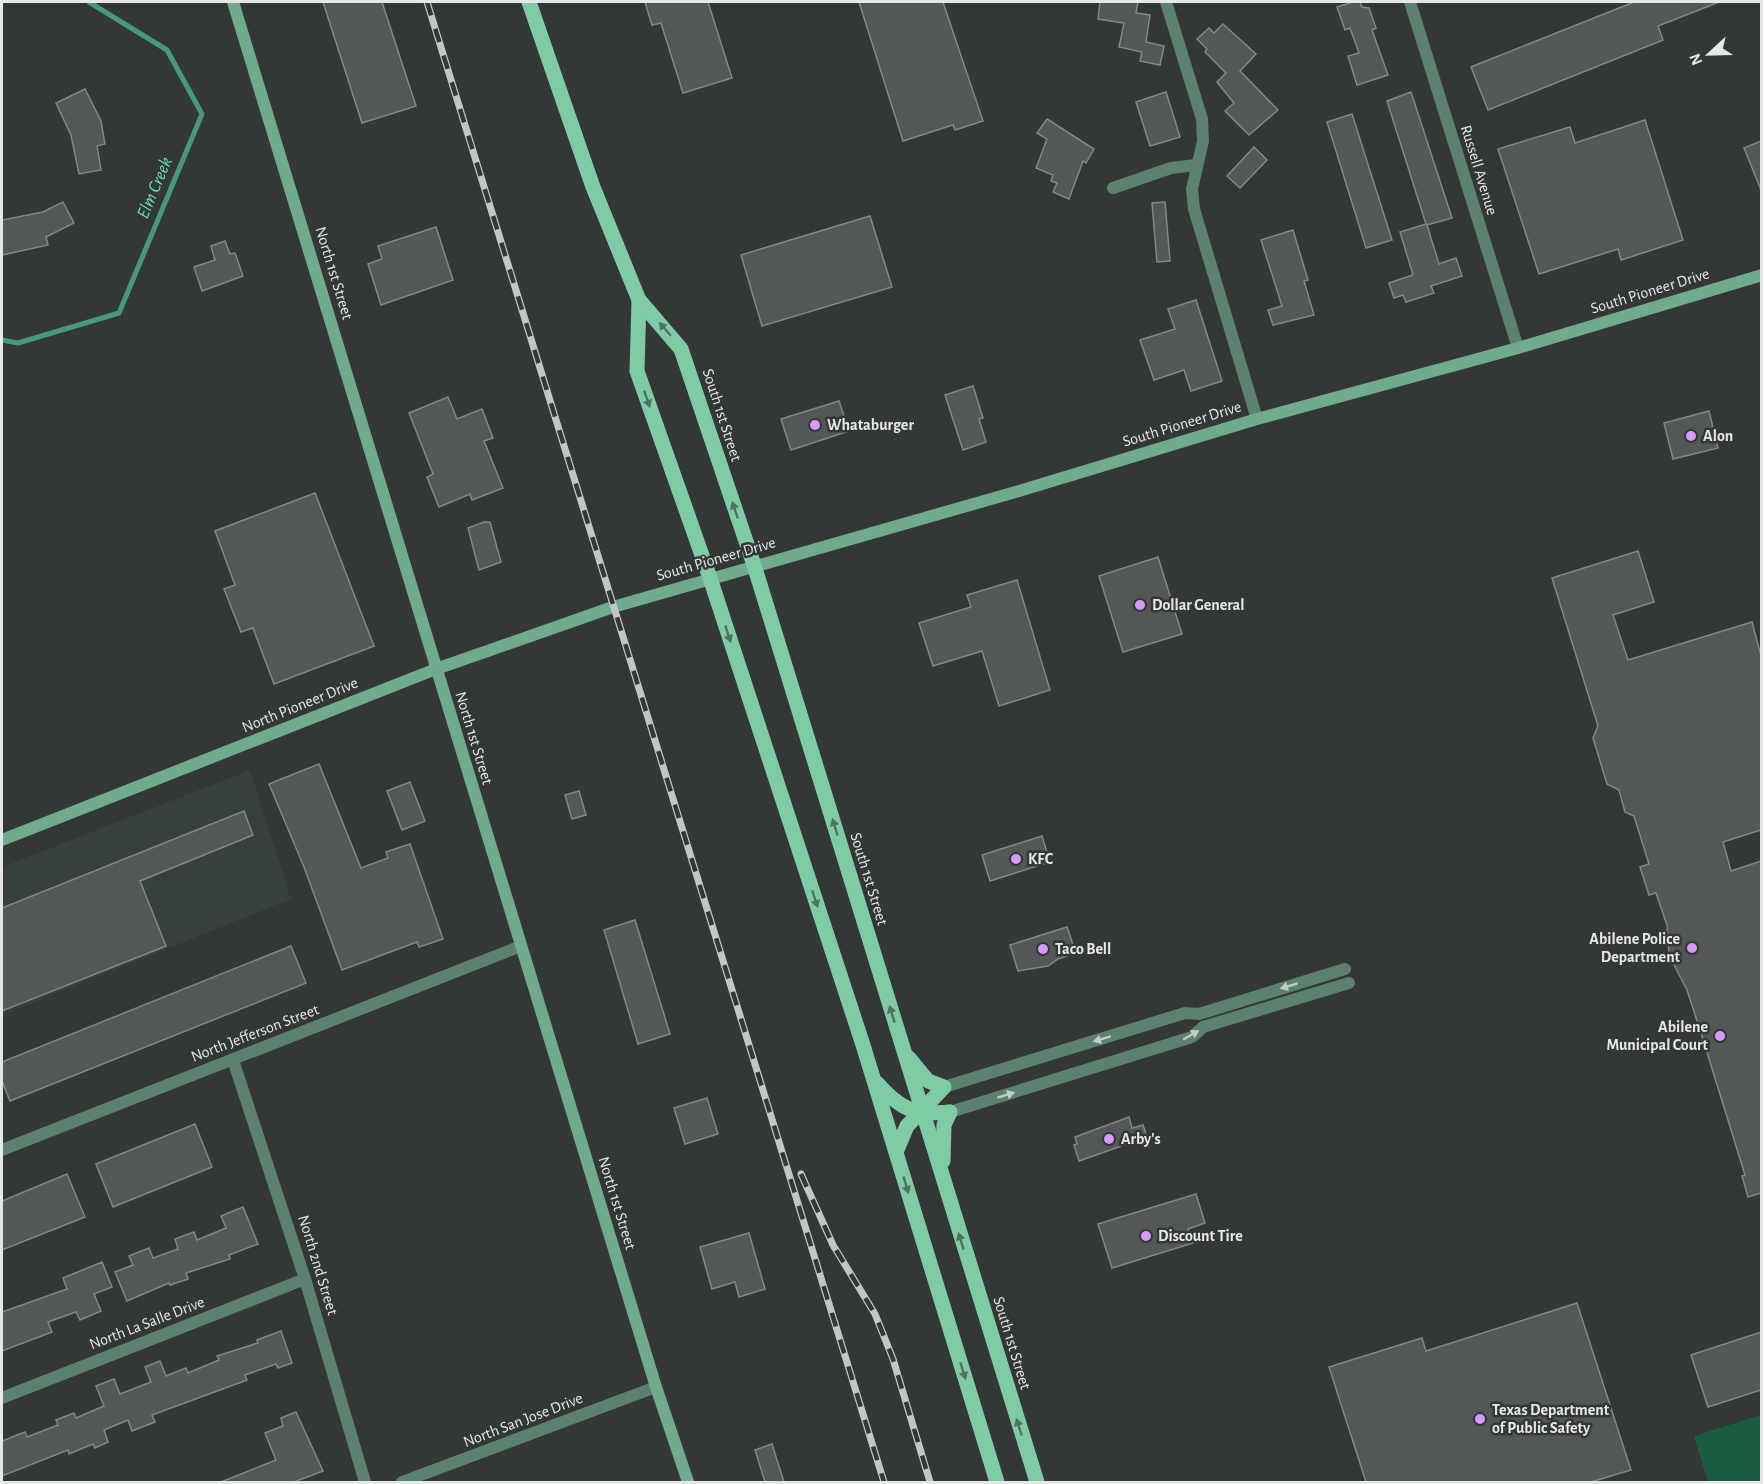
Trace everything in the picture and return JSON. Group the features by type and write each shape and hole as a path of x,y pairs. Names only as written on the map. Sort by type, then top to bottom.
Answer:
{"main road":[{"name":"South 1st Street","path":"529,2 593,187 639,300 681,349 754,565 920,1112 1037,1482"},
{"name":"South 1st Street","path":"639,300 638,371 710,578 874,1079 997,1482"},
{"path":"896,1152 907,1126 944,1087 928,1081 902,1047"},
{"path":"874,1079 891,1099 905,1109 920,1112 950,1112 944,1125 942,1141 944,1185"}],"street":[{"name":"North 1st Street","path":"233,2 656,1388 688,1482"},
{"path":"1166,2 1202,119 1203,141 1192,189 1194,209 1257,418"},
{"name":"Russell Avenue","path":"1410,2 1518,348"},
{"path":"1113,188 1171,168 1196,165"},
{"name":"South Pioneer Drive","path":"614,607 754,565 1019,491 1257,418 1518,348 1761,275"},
{"name":"North Pioneer Drive","path":"2,840 436,669 614,607"},
{"name":"North Jefferson Street","path":"2,1150 521,946"},
{"path":"944,1087 1185,1013 1199,1014 1345,969"},
{"path":"950,1112 1192,1037 1203,1027 1349,983"},
{"name":"North 2nd Street","path":"233,1060 305,1279 365,1482"},
{"name":"North La Salle Drive","path":"2,1398 305,1279"},
{"name":"North San Jose Drive","path":"402,1482 656,1388"}],"shaded area":[{"path":"250,770 291,899 2,1015 2,867"}],"green space":[{"path":"1761,1415 1761,1482 1708,1482 1694,1436"}],"building":[{"path":"323,2 382,2 416,106 362,123"},
{"path":"645,2 708,2 732,78 683,93 661,23 652,25"},
{"path":"859,2 943,2 983,121 955,130 953,125 903,141"},
{"path":"1100,2 1138,2 1136,13 1150,15 1146,42 1164,46 1160,65 1140,61 1142,52 1119,47 1124,23 1098,19"},
{"path":"1360,2 1362,7 1369,8 1376,28 1372,30 1388,75 1357,85 1348,56 1359,53 1350,28 1345,30 1337,7"},
{"path":"1634,2 1719,2 1658,26 1663,40 1488,110 1471,67"},
{"path":"1223,24 1256,54 1240,71 1278,110 1249,135 1225,111 1234,103 1217,82 1226,73 1205,52 1207,49 1197,39 1209,28 1214,33"},
{"path":"85,89 101,121 105,144 97,146 101,170 79,174 71,135 56,103"},
{"path":"1166,92 1180,137 1150,146 1136,102"},
{"path":"1411,92 1452,218 1427,225 1439,264 1456,258 1462,276 1431,286 1434,293 1406,302 1403,295 1394,298 1389,283 1413,275 1400,232 1426,224 1387,101"},
{"path":"1352,114 1392,240 1366,248 1327,122"},
{"path":"1047,119 1094,149 1086,163 1083,161 1069,199 1053,192 1057,183 1051,181 1053,175 1036,168 1047,139 1037,133"},
{"path":"1645,120 1683,240 1621,260 1618,249 1539,274 1498,149 1570,127 1575,143"},
{"path":"1761,141 1761,190 1744,148"},
{"path":"1254,147 1267,160 1240,188 1227,176"},
{"path":"63,202 74,223 46,237 48,245 2,255 2,220 43,212"},
{"path":"1165,202 1170,261 1157,262 1152,203"},
{"path":"870,216 892,287 762,326 741,255"},
{"path":"436,227 453,280 381,305 368,264 382,259 378,246"},
{"path":"1293,230 1308,280 1304,281 1314,315 1273,325 1268,310 1282,306 1261,240"},
{"path":"225,241 230,254 235,253 243,276 202,291 194,267 215,260 211,246"},
{"path":"1196,300 1222,381 1191,391 1184,370 1154,380 1140,340 1175,329 1168,309"},
{"path":"973,386 983,418 979,419 986,442 963,450 945,395"},
{"path":"448,397 457,419 482,409 493,438 484,441 503,488 472,500 470,494 439,507 427,477 433,474 409,413"},
{"name":"Whataburger","path":"839,401 849,431 791,450 781,419"},
{"path":"1709,411 1718,448 1673,459 1664,423"},
{"path":"315,493 374,646 274,684 253,628 241,632 224,589 235,585 215,531"},
{"path":"490,522 501,562 479,570 468,528"},
{"path":"1638,551 1654,602 1613,615 1628,660 1752,622 1761,656 1761,830 1723,842 1731,871 1761,861 1761,1193 1748,1197 1742,1176 1745,1175 1687,990 1669,955 1667,925 1656,893 1649,895 1640,867 1649,864 1634,816 1625,812 1619,790 1607,784 1593,738 1598,726 1552,578"},
{"name":"Dollar General","path":"1158,557 1182,634 1123,652 1099,576"},
{"path":"1017,580 1050,690 999,706 982,651 933,666 919,623 971,607 967,595"},
{"path":"319,764 361,868 388,858 386,852 410,844 443,939 419,947 417,942 342,970 304,867 269,784"},
{"path":"410,782 425,821 402,830 387,791"},
{"path":"579,791 586,815 572,819 565,795"},
{"path":"244,811 253,835 140,881 166,946 2,1011 2,908"},
{"name":"KFC","path":"1042,836 1050,862 990,881 982,855"},
{"path":"635,920 670,1034 638,1044 604,930"},
{"name":"Taco Bell","path":"1067,927 1076,953 1058,959 1048,966 1018,971 1010,945"},
{"path":"291,946 306,983 10,1101 2,1081 2,1062"},
{"path":"707,1098 718,1134 685,1144 674,1108"},
{"name":"Arby's","path":"1129,1117 1132,1128 1143,1125 1147,1137 1079,1161 1074,1145 1077,1144 1075,1137"},
{"path":"195,1124 212,1167 113,1207 96,1164"},
{"path":"67,1174 85,1217 2,1250 2,1201"},
{"name":"Discount Tire","path":"1196,1194 1205,1223 1188,1229 1193,1243 1112,1268 1098,1224"},
{"path":"243,1207 258,1244 229,1255 230,1259 186,1273 188,1279 170,1285 169,1283 127,1301 115,1272 133,1265 129,1256 149,1248 153,1258 178,1249 175,1239 194,1232 197,1240 226,1228 221,1216"},
{"path":"749,1233 765,1289 739,1297 735,1282 712,1289 700,1247"},
{"path":"102,1262 112,1287 94,1294 101,1311 80,1320 76,1312 48,1322 52,1332 2,1351 2,1312 67,1289 63,1278"},
{"name":"Texas Department of Public Safety","path":"1577,1303 1631,1470 1591,1482 1366,1482 1329,1367 1422,1338 1426,1351"},
{"path":"281,1331 292,1363 278,1368 276,1364 245,1375 247,1380 152,1415 155,1422 132,1431 128,1420 104,1430 108,1442 95,1448 93,1444 69,1454 68,1450 2,1476 2,1441 25,1432 27,1437 58,1425 56,1420 74,1413 76,1418 104,1406 96,1386 114,1379 120,1394 151,1382 145,1367 160,1361 166,1376 186,1368 188,1373 219,1360 217,1356 258,1343 257,1340"},
{"path":"1761,1332 1761,1390 1708,1407 1691,1355"},
{"path":"296,1412 323,1471 294,1482 221,1482 276,1460 265,1433 283,1426 281,1418"},
{"path":"772,1444 784,1482 765,1482 755,1450"}],"waterway":[{"name":"Elm Creek","path":"2,340 18,343 119,313 202,114 167,50 89,2"}],"railway":[{"path":"427,2 884,1482"},
{"path":"801,1174 833,1245 875,1314 893,1359 930,1482"}],"place":[{"name":"Whataburger","path":"815,425"},
{"name":"Alon","path":"1691,436"},
{"name":"Dollar General","path":"1140,605"},
{"name":"KFC","path":"1016,859"},
{"name":"Abilene Police Department","path":"1692,948"},
{"name":"Taco Bell","path":"1043,949"},
{"name":"Abilene Municipal Court","path":"1720,1036"},
{"name":"Arby's","path":"1109,1139"},
{"name":"Discount Tire","path":"1146,1236"},
{"name":"Texas Department of Public Safety","path":"1480,1419"}]}
